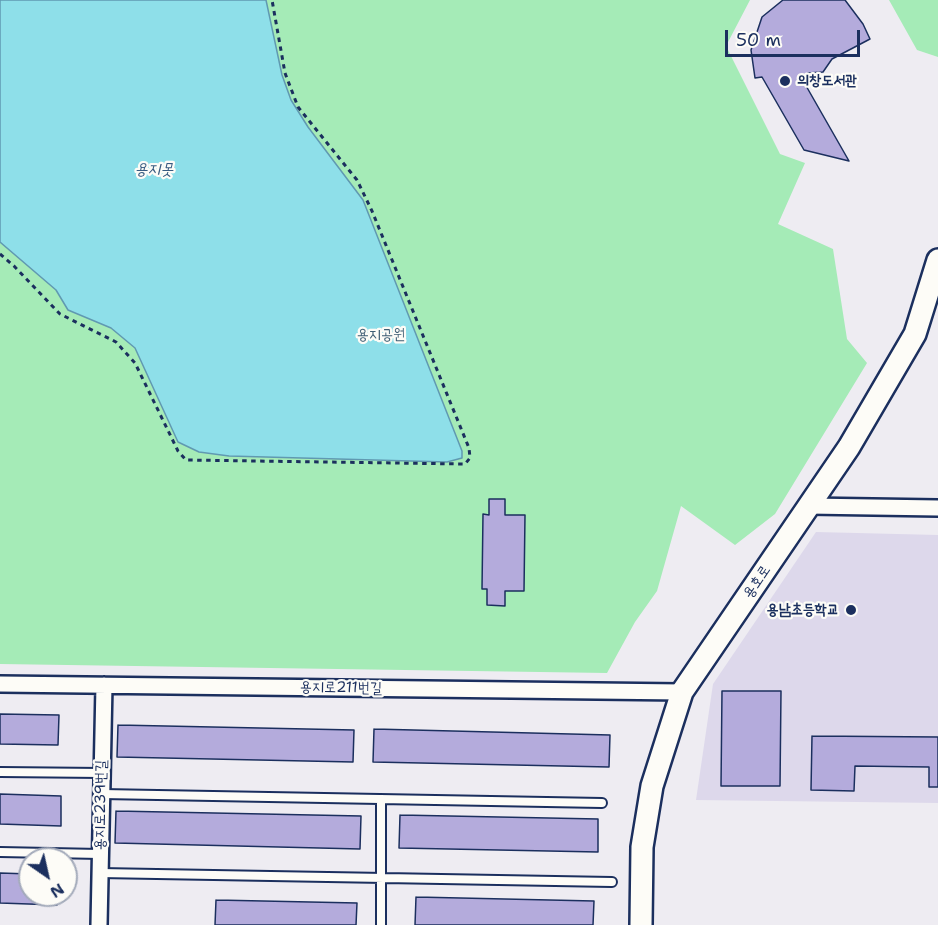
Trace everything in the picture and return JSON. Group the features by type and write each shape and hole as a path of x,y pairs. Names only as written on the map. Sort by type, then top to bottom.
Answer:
{"street":[{"name":"용호로","path":"641,925 642,847 652,786 682,692 849,447 915,334 938,260"},
{"path":"808,506 938,508"},
{"name":"용지로211번길","path":"0,684 682,692"},
{"name":"용지로239번길","path":"99,925 104,685"}],"lane":[{"path":"0,772 102,773"},
{"path":"102,794 602,803"},
{"path":"381,799 381,925"},
{"path":"0,852 100,854"},
{"path":"100,873 612,882"}],"path":[{"path":"0,254 60,314 116,342 135,363 178,451 186,460 465,464 470,458 469,448 372,212 357,180 298,106 285,73 272,0"}],"shaded area":[{"name":"용남초등학교","path":"816,532 938,535 938,803 696,800 713,684"}],"green space":[{"name":"용지공원","path":"0,0 750,0 726,46 780,154 805,163 778,224 833,249 847,339 867,363 775,514 735,545 681,506 657,591 635,622 607,673 0,664"},
{"path":"889,0 938,0 938,57 917,50"}],"water":[{"name":"용지못","path":"0,0 266,0 282,75 291,100 308,127 363,200 462,451 462,458 447,462 229,456 199,452 178,442 135,348 111,328 68,310 56,290 0,242"}],"building":[{"name":"의창도서관","path":"783,0 845,0 863,24 870,39 832,59 823,72 808,73 805,84 849,161 804,150 762,77 755,78 751,50 762,17"},
{"path":"489,499 505,499 505,515 525,515 524,591 505,591 505,606 487,605 487,589 482,589 483,514 489,515"},
{"path":"722,691 781,691 780,786 721,786"},
{"path":"0,714 59,715 58,745 0,744"},
{"path":"118,725 354,730 353,762 117,757"},
{"path":"374,729 610,735 609,767 373,762"},
{"path":"812,736 938,737 938,787 929,787 929,767 855,766 854,791 811,790"},
{"path":"0,794 61,796 61,826 0,824"},
{"path":"116,811 361,816 360,849 115,843"},
{"path":"400,815 598,819 598,852 399,848"},
{"path":"0,873 18,874 18,904 0,903"},
{"path":"416,897 594,901 593,925 415,925"},
{"path":"216,900 357,903 356,925 215,925"}],"place":[{"name":"의창도서관","path":"785,81"},
{"name":"용남초등학교","path":"851,610"}]}
